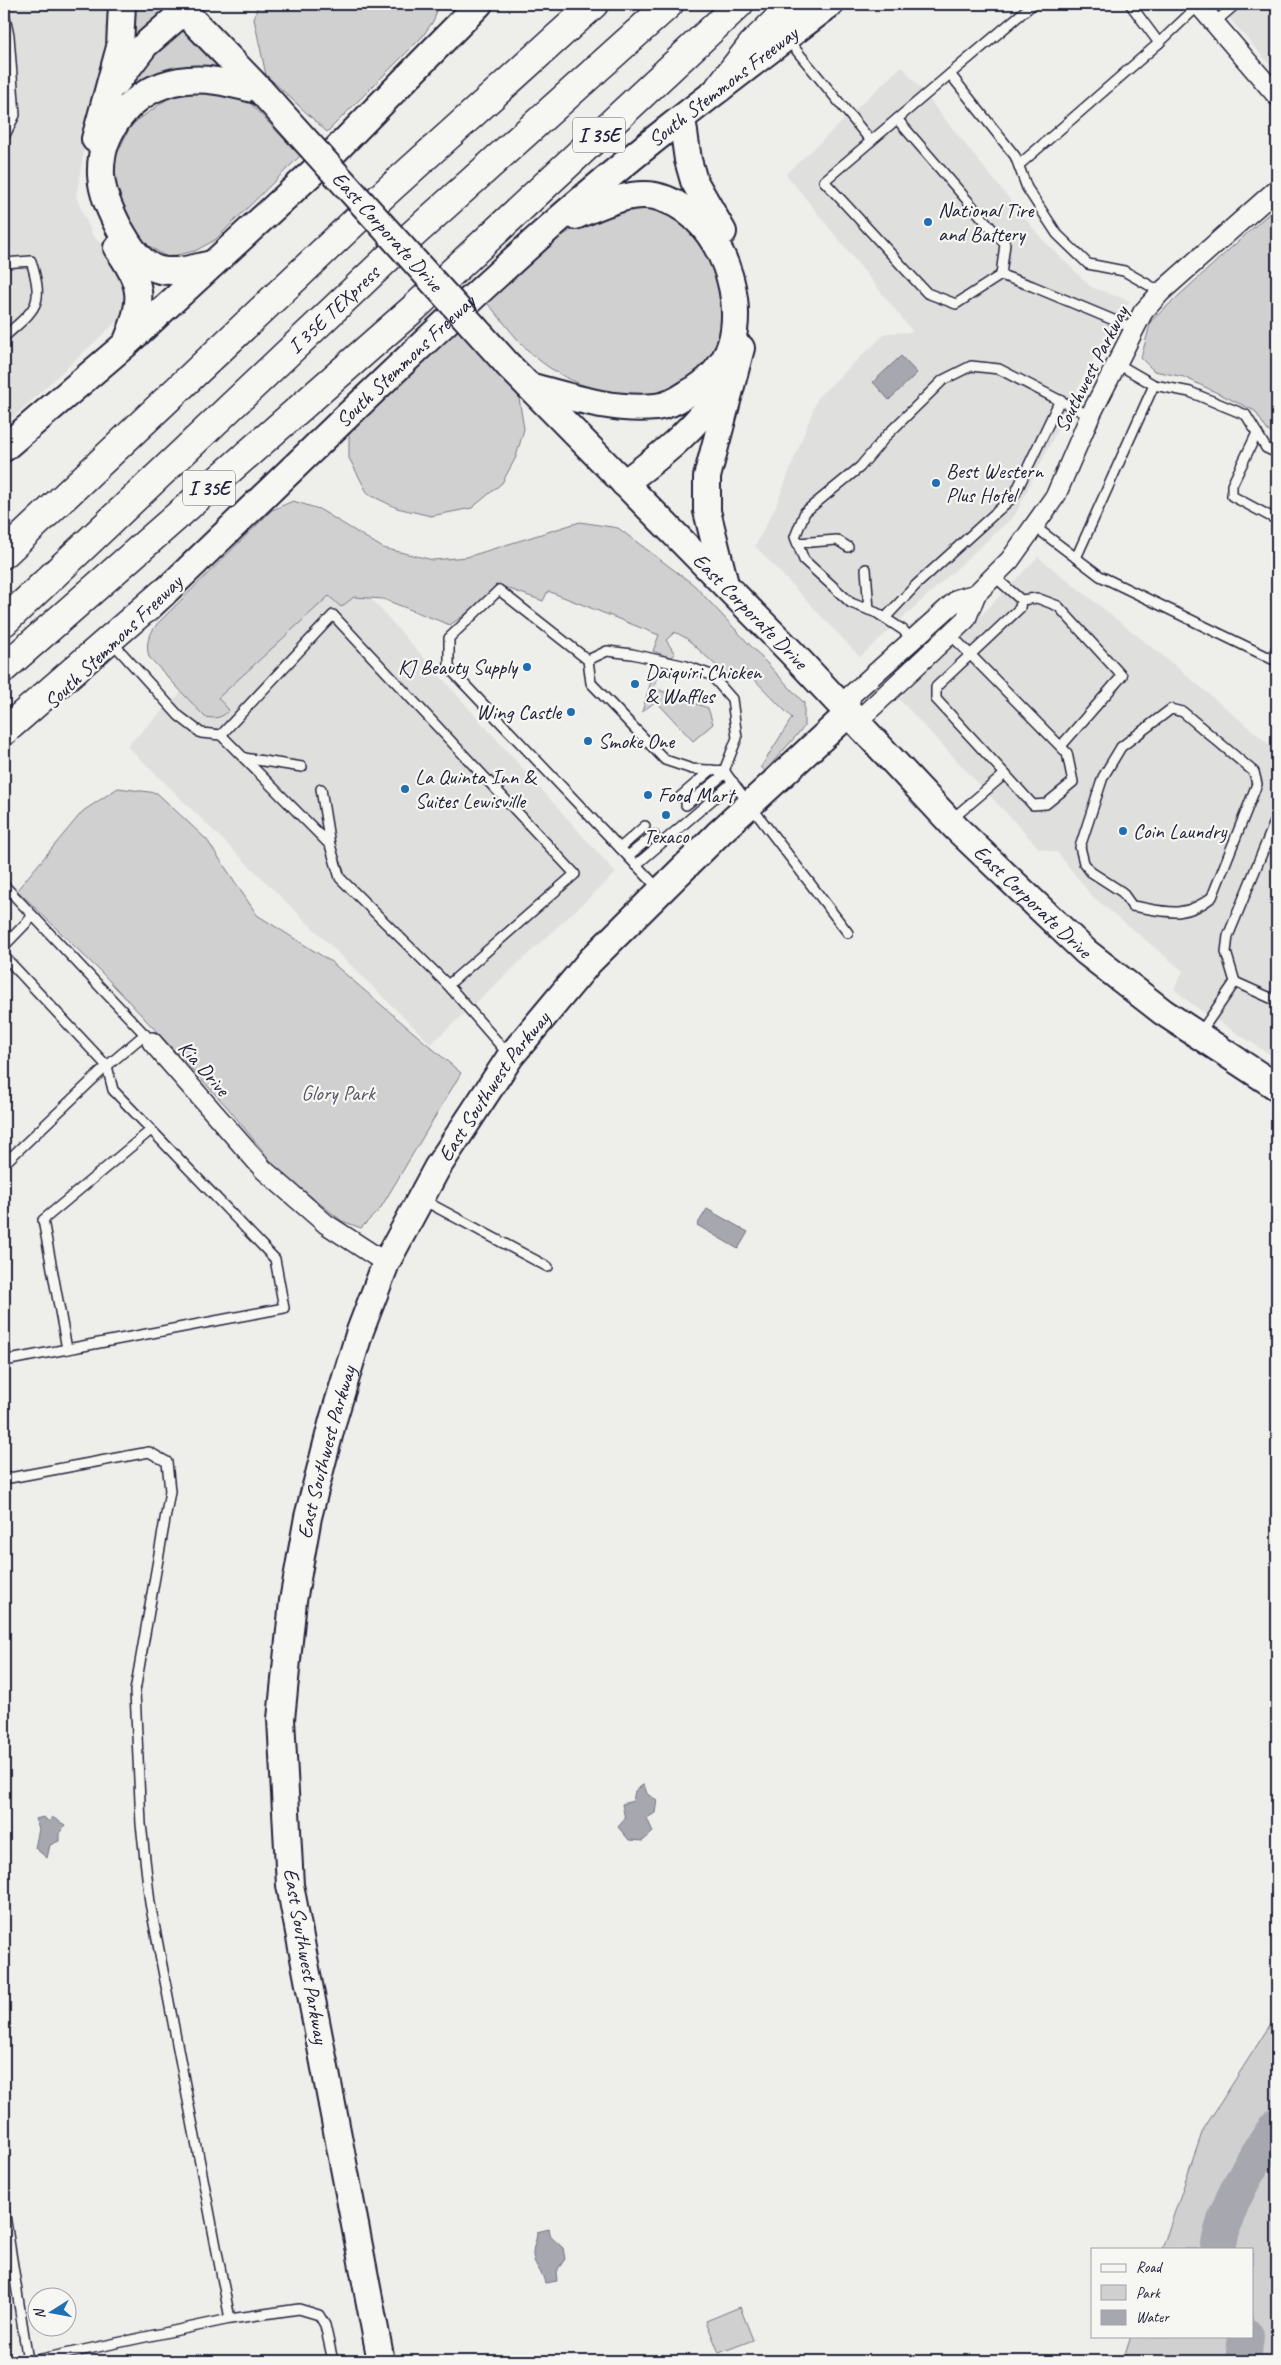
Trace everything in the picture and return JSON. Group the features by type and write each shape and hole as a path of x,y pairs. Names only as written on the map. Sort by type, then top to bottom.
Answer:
{"highway":[{"path":"4,554 384,194 594,4"},
{"name":"I 35E TEXpress","path":"4,622 410,238 669,4"},
{"name":"South Stemmons Freeway","path":"4,668 414,308 739,4"},
{"path":"719,88 753,44 794,4"},
{"path":"4,730 163,594"}],"main road":[{"path":"122,4 120,47 96,134 92,158 98,212 107,234 130,266 138,283 136,319 127,343"},
{"path":"4,448 127,343 328,158 479,4"},
{"name":"South Stemmons Freeway","path":"4,746 343,418 551,226 719,88 830,4"},
{"path":"109,92 145,45 185,6"},
{"name":"East Corporate Drive","path":"185,6 509,366 725,585 950,821 1086,952 1163,1012 1277,1087"},
{"path":"212,264 187,269 165,270 151,267 137,254 125,238 105,197 101,177 102,155 116,121 126,109 153,88 179,81 216,79 261,92"},
{"path":"682,118 688,160 694,181 731,245 741,269 746,291 747,312 745,329 706,477 707,511 725,585"},
{"path":"528,386 618,407 657,407 676,400 702,386 719,368 730,344 735,319 728,273 717,248 698,221 669,200 653,196 626,198 606,203 551,226"},
{"path":"624,483 670,449 691,430 709,409 732,376"},
{"name":"East Southwest Parkway","path":"381,2361 290,1885 281,1719 293,1601 308,1517 333,1420 360,1330 386,1263 438,1168 510,1057 590,961 750,805 848,714"}],"street":[{"path":"1198,5 1277,96"},
{"name":"Southwest Parkway","path":"976,594 966,619 865,714 848,714 851,695 958,599 976,594 1010,560 1056,495 1090,416 1143,312 1161,292 1277,189"},
{"name":"Kia Drive","path":"148,1038 264,1170 326,1224 386,1263"}],"lane":[{"path":"897,119 1005,244 1001,275 956,304 928,293 824,181 871,141 950,74 1033,4"},
{"path":"1130,4 1159,43"},
{"path":"1214,23 1236,4"},
{"path":"1019,165 1159,43 1198,5"},
{"path":"4,13 10,36 15,115 4,137"},
{"path":"786,37 871,141"},
{"path":"950,74 1015,156 1027,188 1057,234 1088,264 1124,271 1161,292"},
{"path":"4,263 31,261 36,276 39,298 34,310 4,337"},
{"path":"1001,275 1135,329"},
{"path":"4,328 14,327"},
{"path":"1116,363 1154,385 1190,392 1246,414 1266,448 1277,453"},
{"path":"912,640 903,630 885,618 851,603 804,560 795,537 805,512 860,467 887,435 943,380 971,366 999,370 1090,416"},
{"path":"1076,558 1154,385"},
{"path":"885,618 916,585 1014,496 1060,400"},
{"path":"1257,433 1232,485 1232,496 1277,520"},
{"path":"1034,526 1100,576 1272,659 1277,648"},
{"path":"798,543 836,540 848,547"},
{"path":"866,569 868,610"},
{"path":"995,577 1021,600 1036,598 1058,606 1122,676 1061,746"},
{"path":"661,891 449,668 449,638 499,590 588,660 591,683 665,760 692,769 725,772 848,933"},
{"path":"950,634 970,654 1061,746 1067,753 1073,782 1046,804 1034,805 936,699 936,688 970,654 1020,608 1021,600"},
{"path":"221,735 332,615 575,874 448,985"},
{"path":"112,642 179,716 200,733 221,735 330,845"},
{"path":"588,660 608,651 632,654 686,666 711,675 732,699 737,738 725,772 683,801 710,770"},
{"path":"1171,709 1183,712 1254,772 1257,784 1212,897 1199,907 1179,913 1132,906 1122,892 1091,872 1084,863 1080,847 1102,777 1121,747 1171,709"},
{"path":"244,758 302,766"},
{"path":"950,821 1005,774"},
{"path":"636,865 733,782"},
{"path":"321,789 330,845 340,878 448,985 510,1057"},
{"path":"1277,818 1228,936 1226,952 1235,982 1277,1001"},
{"path":"620,848 645,826"},
{"path":"628,856 654,835"},
{"name":"Kia Drive","path":"4,885 148,1038"},
{"path":"4,946 33,916"},
{"path":"4,956 106,1066 112,1090 275,1259 284,1308 5,1361 4,1345"},
{"path":"1198,1035 1235,982"},
{"path":"4,1156 8,1160 106,1066 148,1038"},
{"path":"67,1349 43,1220 151,1130"},
{"path":"421,1198 548,1267"},
{"path":"4,1479 149,1452 167,1462 170,1491 135,1691 141,1824 152,1911 230,2319"},
{"path":"4,2209 28,2361"},
{"path":"32,2361 230,2319 299,2309 319,2315 325,2325 333,2361"}],"shaded area":[{"path":"4,4 110,4 112,10 93,96 76,197 92,234 128,278 128,311 4,426"},
{"path":"1217,4 1277,4 1277,73"},
{"path":"902,66 1041,238 1091,287 1130,301 1090,364 1015,515 860,657 755,546 776,506 818,397 886,333 913,332 786,174"},
{"path":"326,548 616,873 431,1044 127,746"},
{"path":"1038,557 1173,664 1277,751 1277,1059 1193,1005 1174,989 1183,971 1091,895 1058,853 1039,848 899,699"}],"green space":[{"path":"136,4 160,4 222,67 191,67 168,72 145,81 119,97 129,56"},
{"path":"258,4 439,4 434,20 422,37 327,132 266,75 254,19"},
{"path":"216,89 249,102 300,156 215,240 195,251 167,257 134,237 117,202 112,164 131,125 170,97"},
{"path":"1277,206 1277,438 1267,430 1255,411 1184,377 1154,371 1141,358 1151,321"},
{"path":"657,207 682,220 713,263 727,291 719,359 682,386 665,393 627,396 588,387 570,380 532,354 487,303 544,247 607,208"},
{"path":"459,327 518,392 524,429 516,457 502,483 472,508 431,516 397,508 368,494 349,458 349,434 360,421"},
{"path":"293,501 319,509 383,548 433,560 467,557 580,522 618,528 694,585 804,703 804,727 765,771 761,767 792,718 744,669 731,679 686,638 675,632 666,640 675,654 671,658 653,651 659,635 548,591 543,601 504,587 450,625 383,599 354,597 341,607 329,596 218,698 229,710 224,715 212,718 205,717 149,657 147,647 150,636 157,624 272,510"},
{"path":"654,671 659,673 654,688 708,708 713,724 693,741 656,701 642,712"},
{"name":"Glory Park","path":"118,788 157,793 207,840 257,915 330,961 461,1073 380,1209 361,1228 342,1221 279,1171 228,1108 102,973 17,890 83,811"},
{"path":"1277,2014 1277,2361 1123,2361 1130,2338 1254,2338 1254,2248 1162,2248 1203,2130"},
{"path":"740,2307 753,2340 719,2353 706,2321"}],"water":[{"path":"901,356 917,373 889,400 873,382"},
{"path":"707,1209 748,1232 738,1249 697,1225"},
{"path":"644,1784 647,1794 657,1800 655,1813 647,1818 653,1832 643,1841 629,1840 618,1827 625,1819 622,1804 633,1801 635,1791"},
{"path":"44,1817 49,1822 52,1817 65,1825 59,1834 59,1841 50,1845 47,1858 35,1848 39,1829 35,1819"},
{"path":"549,2229 551,2237 563,2248 565,2259 556,2272 557,2281 545,2283 534,2261 533,2250 537,2232"}],"waterway":[{"path":"1218,2248 1221,2232 1240,2184 1277,2126"},
{"path":"1243,2361 1246,2338"}],"place":[{"name":"National Tire and Battery","path":"928,222"},
{"name":"Best Western Plus Hotel","path":"936,483"},
{"name":"KJ Beauty Supply","path":"527,667"},
{"name":"Daiquiri Chicken & Waffles","path":"635,684"},
{"name":"Wing Castle","path":"571,712"},
{"name":"Smoke One","path":"588,741"},
{"name":"La Quinta Inn & Suites Lewisville","path":"405,789"},
{"name":"Food Mart","path":"648,795"},
{"name":"Texaco","path":"666,815"},
{"name":"Coin Laundry","path":"1123,831"}]}
